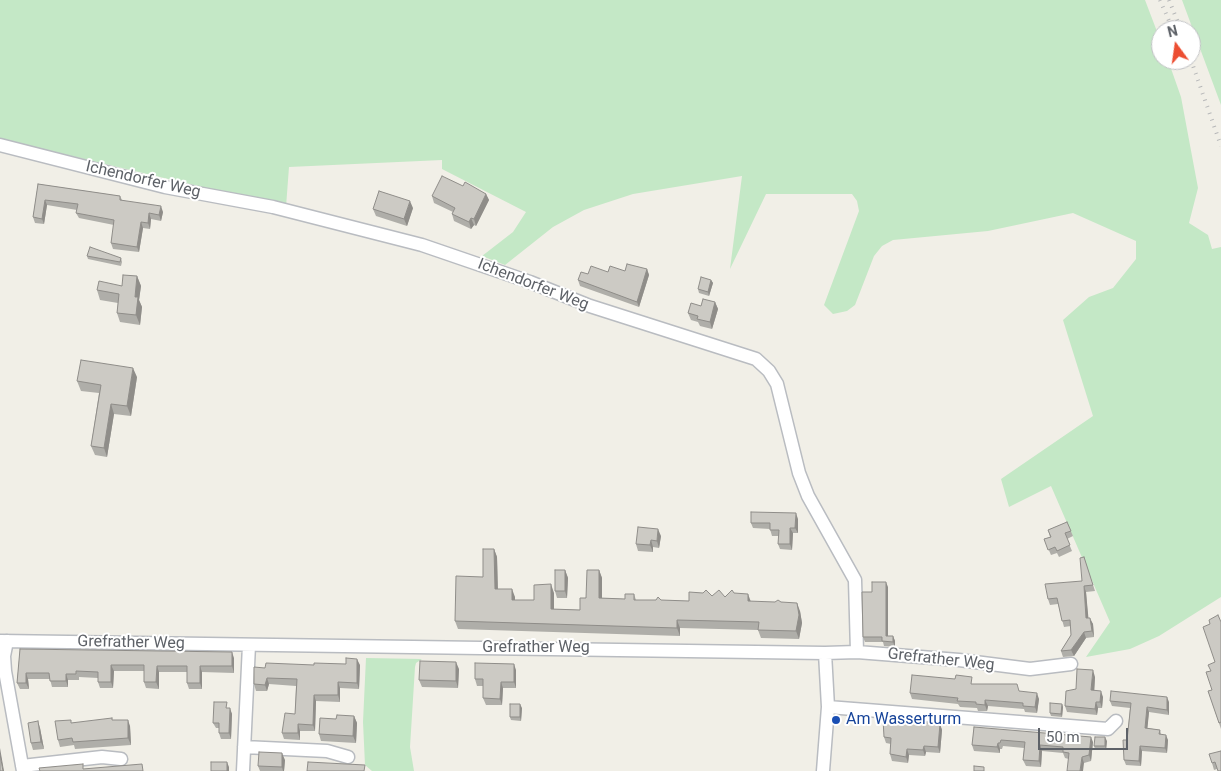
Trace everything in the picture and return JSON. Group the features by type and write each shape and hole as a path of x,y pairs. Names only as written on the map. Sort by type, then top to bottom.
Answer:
{"street":[{"name":"Ichendorfer Weg","path":"0,144 165,187 272,207 422,245 530,282 590,306 756,359 769,372 777,384 806,491 856,580 857,652"},
{"name":"Grefrather Weg","path":"3,641 857,652 959,660 1030,669 1071,664"},
{"path":"3,641 22,769 102,757 121,759"},
{"path":"243,771 249,645"},
{"path":"822,771 828,707 825,653"},
{"path":"828,707 1108,729 1116,721"},
{"path":"244,747 327,751 348,757"}],"green space":[{"path":"0,0 1145,0 1153,20 1151,20 1151,70 1172,70 1181,97 1198,188 1189,223 1208,235 1212,249 1221,247 1221,597 1159,636 1130,649 1086,657 1110,622 1051,486 1009,507 1001,479 1093,416 1063,320 1089,297 1113,288 1136,259 1136,241 1073,213 988,231 893,240 882,246 874,256 855,305 847,311 833,314 824,305 859,211 857,201 852,194 766,194 730,269 742,176 633,194 584,210 553,227 505,265 482,256 513,232 526,212 442,169 442,160 289,167 286,207 0,139"},
{"path":"1182,0 1221,0 1221,105 1201,51 1201,20 1189,20"},
{"path":"366,658 422,659 416,663 415,667 410,747 414,771 372,771 365,765 363,722"}],"building":[{"path":"442,176 463,186 465,182 486,194 474,219 471,218 469,222 452,214 455,208 432,196"},
{"path":"38,184 120,196 120,200 161,206 159,215 149,213 148,223 141,222 137,247 111,243 114,220 76,213 78,204 45,200 42,219 33,217"},
{"path":"379,191 410,201 404,219 373,209"},
{"path":"90,247 121,258 120,262 87,256"},
{"path":"627,264 647,269 637,302 578,280 581,272 588,274 591,266 608,272 610,266 625,271"},
{"path":"123,275 137,276 135,297 138,297 136,315 117,313 119,294 97,290 99,281 122,286"},
{"path":"701,277 711,280 708,292 698,289"},
{"path":"703,299 715,302 710,322 697,319 698,316 688,313 691,303 701,306"},
{"path":"81,360 133,368 127,406 111,404 104,448 91,446 101,385 77,381"},
{"path":"751,512 796,513 795,528 790,528 790,544 778,544 779,530 770,530 770,523 751,523"},
{"path":"1067,522 1071,531 1065,533 1070,545 1057,551 1055,547 1048,550 1044,539 1051,537 1048,530"},
{"path":"638,527 658,529 657,541 651,540 650,545 636,544"},
{"path":"483,549 494,549 495,589 512,589 512,600 534,600 534,585 551,584 551,609 580,610 580,598 586,598 587,570 599,570 599,598 625,599 625,594 634,594 634,600 656,600 658,597 661,600 689,601 689,592 703,593 706,590 712,596 719,590 725,597 732,590 734,593 748,594 748,601 775,602 778,600 781,602 797,603 799,615 796,631 758,630 759,622 677,620 677,628 455,621 456,576 483,577"},
{"path":"1084,557 1093,585 1084,586 1086,618 1090,618 1092,631 1084,632 1071,650 1061,651 1071,635 1070,620 1062,621 1057,598 1048,599 1045,584 1082,581 1080,558"},
{"path":"555,570 565,570 565,591 555,591"},
{"path":"872,582 886,582 886,636 893,636 893,642 882,641 882,637 863,637 862,592 872,592"},
{"path":"1218,615 1221,622 1221,722 1219,723 1208,691 1212,690 1206,672 1211,671 1208,665 1215,662 1203,627 1210,624 1209,620"},
{"path":"20,649 232,652 232,666 200,666 200,683 187,683 187,666 157,666 156,682 144,682 144,665 111,665 111,682 98,682 98,672 76,671 76,674 66,674 66,681 50,681 49,673 26,673 26,683 17,683"},
{"path":"346,658 357,659 357,683 338,682 338,695 314,695 313,725 298,724 298,733 282,733 285,713 295,714 297,679 267,678 265,685 254,684 254,667 265,668 266,663 346,664"},
{"path":"420,661 456,662 456,681 419,680"},
{"path":"475,663 514,664 514,682 501,682 500,699 483,698 483,679 475,679"},
{"path":"1077,669 1093,670 1091,690 1101,691 1100,702 1096,702 1095,709 1065,706 1066,691 1076,689"},
{"path":"912,675 955,679 956,675 972,677 971,684 1017,684 1019,691 1037,693 1035,707 1023,706 1023,703 985,700 985,705 976,704 976,702 957,701 958,698 910,693"},
{"path":"1111,691 1167,697 1167,710 1147,707 1145,728 1160,730 1159,734 1166,735 1165,748 1140,746 1139,761 1124,760 1123,740 1127,740 1131,703 1110,701"},
{"path":"214,702 227,702 226,708 230,708 229,733 219,733 219,723 213,723"},
{"path":"1050,703 1062,704 1061,714 1050,713"},
{"path":"510,704 520,704 520,717 510,717"},
{"path":"337,715 354,716 353,736 319,734 320,718 336,719"},
{"path":"112,718 112,720 128,720 128,738 73,742 72,738 58,740 55,721 71,720 71,723"},
{"path":"883,719 940,724 938,747 924,746 923,750 907,749 906,757 890,754 891,738 884,737"},
{"path":"38,721 41,742 31,743 28,723"},
{"path":"974,727 1091,737 1089,755 1082,757 1080,771 1067,771 1069,753 1063,752 1063,747 1040,745 1039,761 1023,760 1025,742 1001,740 997,747 972,745"},
{"path":"1095,737 1105,737 1105,746 1094,746"},
{"path":"1221,751 1221,771 1218,771 1215,762 1212,763 1209,754"},
{"path":"259,752 282,753 282,767 258,766"},
{"path":"0,754 3,771 0,771"},
{"path":"211,762 227,762 227,771 211,771"},
{"path":"308,762 365,765 364,771 307,771"},
{"path":"83,764 83,769 142,764 143,771 40,771 39,768"},
{"path":"974,766 984,767 984,771 974,771"}],"railway":[{"path":"1160,0 1169,20"},
{"path":"1169,0 1177,20"},
{"path":"1194,70 1221,146"}],"place":[{"name":"Am Wasserturm","path":"836,720"}]}
